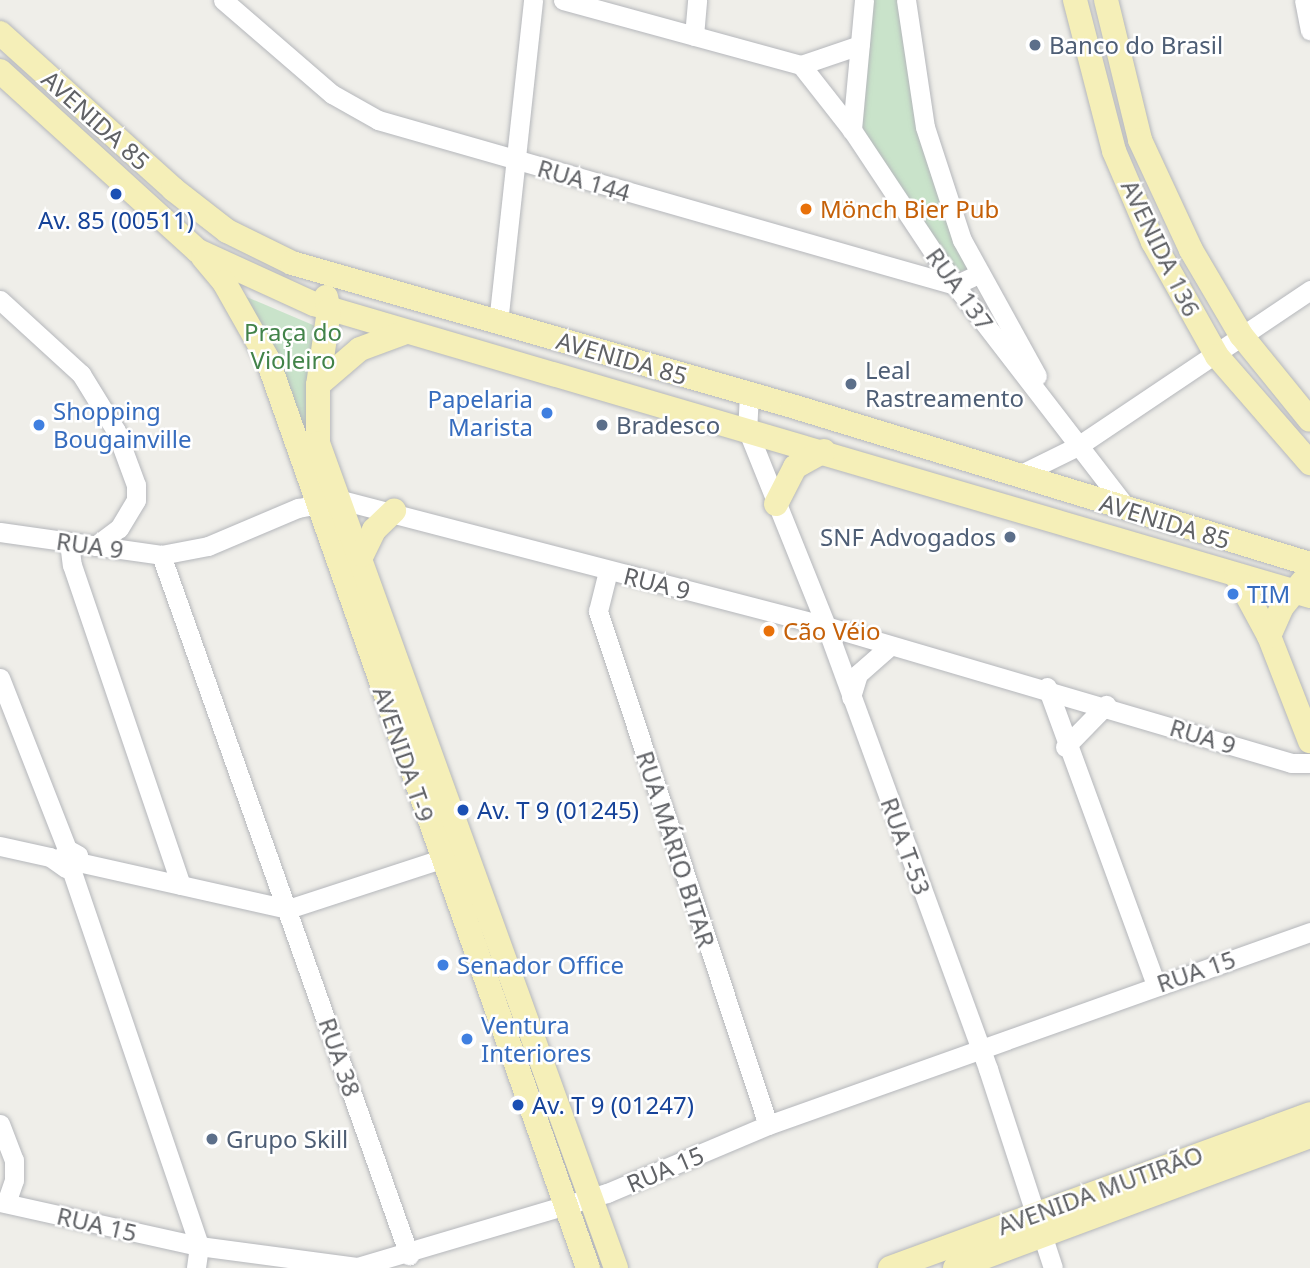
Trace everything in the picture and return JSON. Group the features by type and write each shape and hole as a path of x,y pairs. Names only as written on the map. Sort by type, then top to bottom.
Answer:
{"main road":[{"name":"AVENIDA 136","path":"1075,0 1114,150 1153,242 1217,356 1310,463"},
{"name":"AVENIDA 136","path":"1106,0 1140,140 1191,250 1241,335 1310,420"},
{"name":"AVENIDA 85","path":"0,33 173,189 227,231 320,274 749,394 1021,474 1130,512 1310,564"},
{"name":"AVENIDA 85","path":"0,71 198,251 329,310 824,451 1302,594"},
{"name":"AVENIDA T-9","path":"198,251 224,282 267,358 329,501 440,859 588,1268"},
{"name":"AVENIDA T-9","path":"320,274 329,310 318,385 318,443 329,501 362,555 589,1199 616,1268"},
{"path":"318,385 360,349 406,332"},
{"path":"776,504 795,467 824,451"},
{"path":"362,555 374,530 394,511"},
{"path":"1269,636 1302,594 1310,572"},
{"path":"1236,575 1269,636 1310,741"},
{"name":"AVENIDA MUTIRÃO","path":"955,1268 1037,1224 1310,1114"},
{"name":"AVENIDA MUTIRÃO","path":"890,1268 1310,1136"}],"street":[{"name":"RUA 144","path":"223,0 332,94 378,120 955,285"},
{"path":"498,323 518,161 533,0"},
{"path":"563,0 801,65 860,45"},
{"path":"694,36 696,0"},
{"path":"852,130 864,0"},
{"name":"RUA 137","path":"906,0 925,127 962,240 1078,446"},
{"path":"1304,0 1310,30"},
{"name":"RUA 137","path":"801,65 852,130 955,285 1130,512"},
{"path":"955,285 979,274"},
{"path":"1021,474 1078,446 1217,356 1241,335 1310,290"},
{"path":"0,300 81,374 116,431 136,485 136,500 119,528 95,546"},
{"path":"747,429 749,394"},
{"name":"RUA T-53","path":"747,429 826,626 981,1049 1037,1224 1054,1268"},
{"name":"RUA 9","path":"0,532 161,555 208,546 329,501 394,511 608,571 826,626 890,646 1046,687 1291,763 1310,763"},
{"path":"69,542 72,565 181,885"},
{"name":"RUA 38","path":"161,555 409,1255"},
{"name":"RUA MÁRIO BITAR","path":"608,571 598,611 768,1125"},
{"path":"851,697 858,674 890,646"},
{"path":"0,678 70,861 199,1246 196,1268"},
{"path":"1046,687 1065,747 1156,985"},
{"path":"1065,747 1106,705"},
{"path":"0,846 288,909 440,859"},
{"path":"258,902 269,886 271,860"},
{"name":"RUA 15","path":"3,1203 199,1246 358,1267 409,1255 589,1199 768,1125 1310,932"},
{"path":"0,1124 14,1160 14,1180 3,1203"}],"green space":[{"path":"868,0 901,0 970,268 956,273 856,130"},
{"name":"Praça do Violeiro","path":"235,292 320,328 322,470"}],"place":[{"name":"Banco do Brasil","path":"1035,45"},
{"name":"Av. 85 (00511)","path":"116,194"},
{"name":"Mönch Bier Pub","path":"806,209"},
{"name":"Leal Rastreamento","path":"851,384"},
{"name":"Papelaria Marista","path":"547,413"},
{"name":"Shopping Bougainville","path":"39,425"},
{"name":"Bradesco","path":"602,425"},
{"name":"SNF Advogados","path":"1010,537"},
{"name":"TIM","path":"1233,594"},
{"name":"Cão Véio","path":"769,631"},
{"name":"Av. T 9 (01245)","path":"463,810"},
{"name":"Senador Office","path":"443,965"},
{"name":"Ventura Interiores","path":"467,1039"},
{"name":"Av. T 9 (01247)","path":"518,1105"},
{"name":"Grupo Skill","path":"212,1139"}]}
